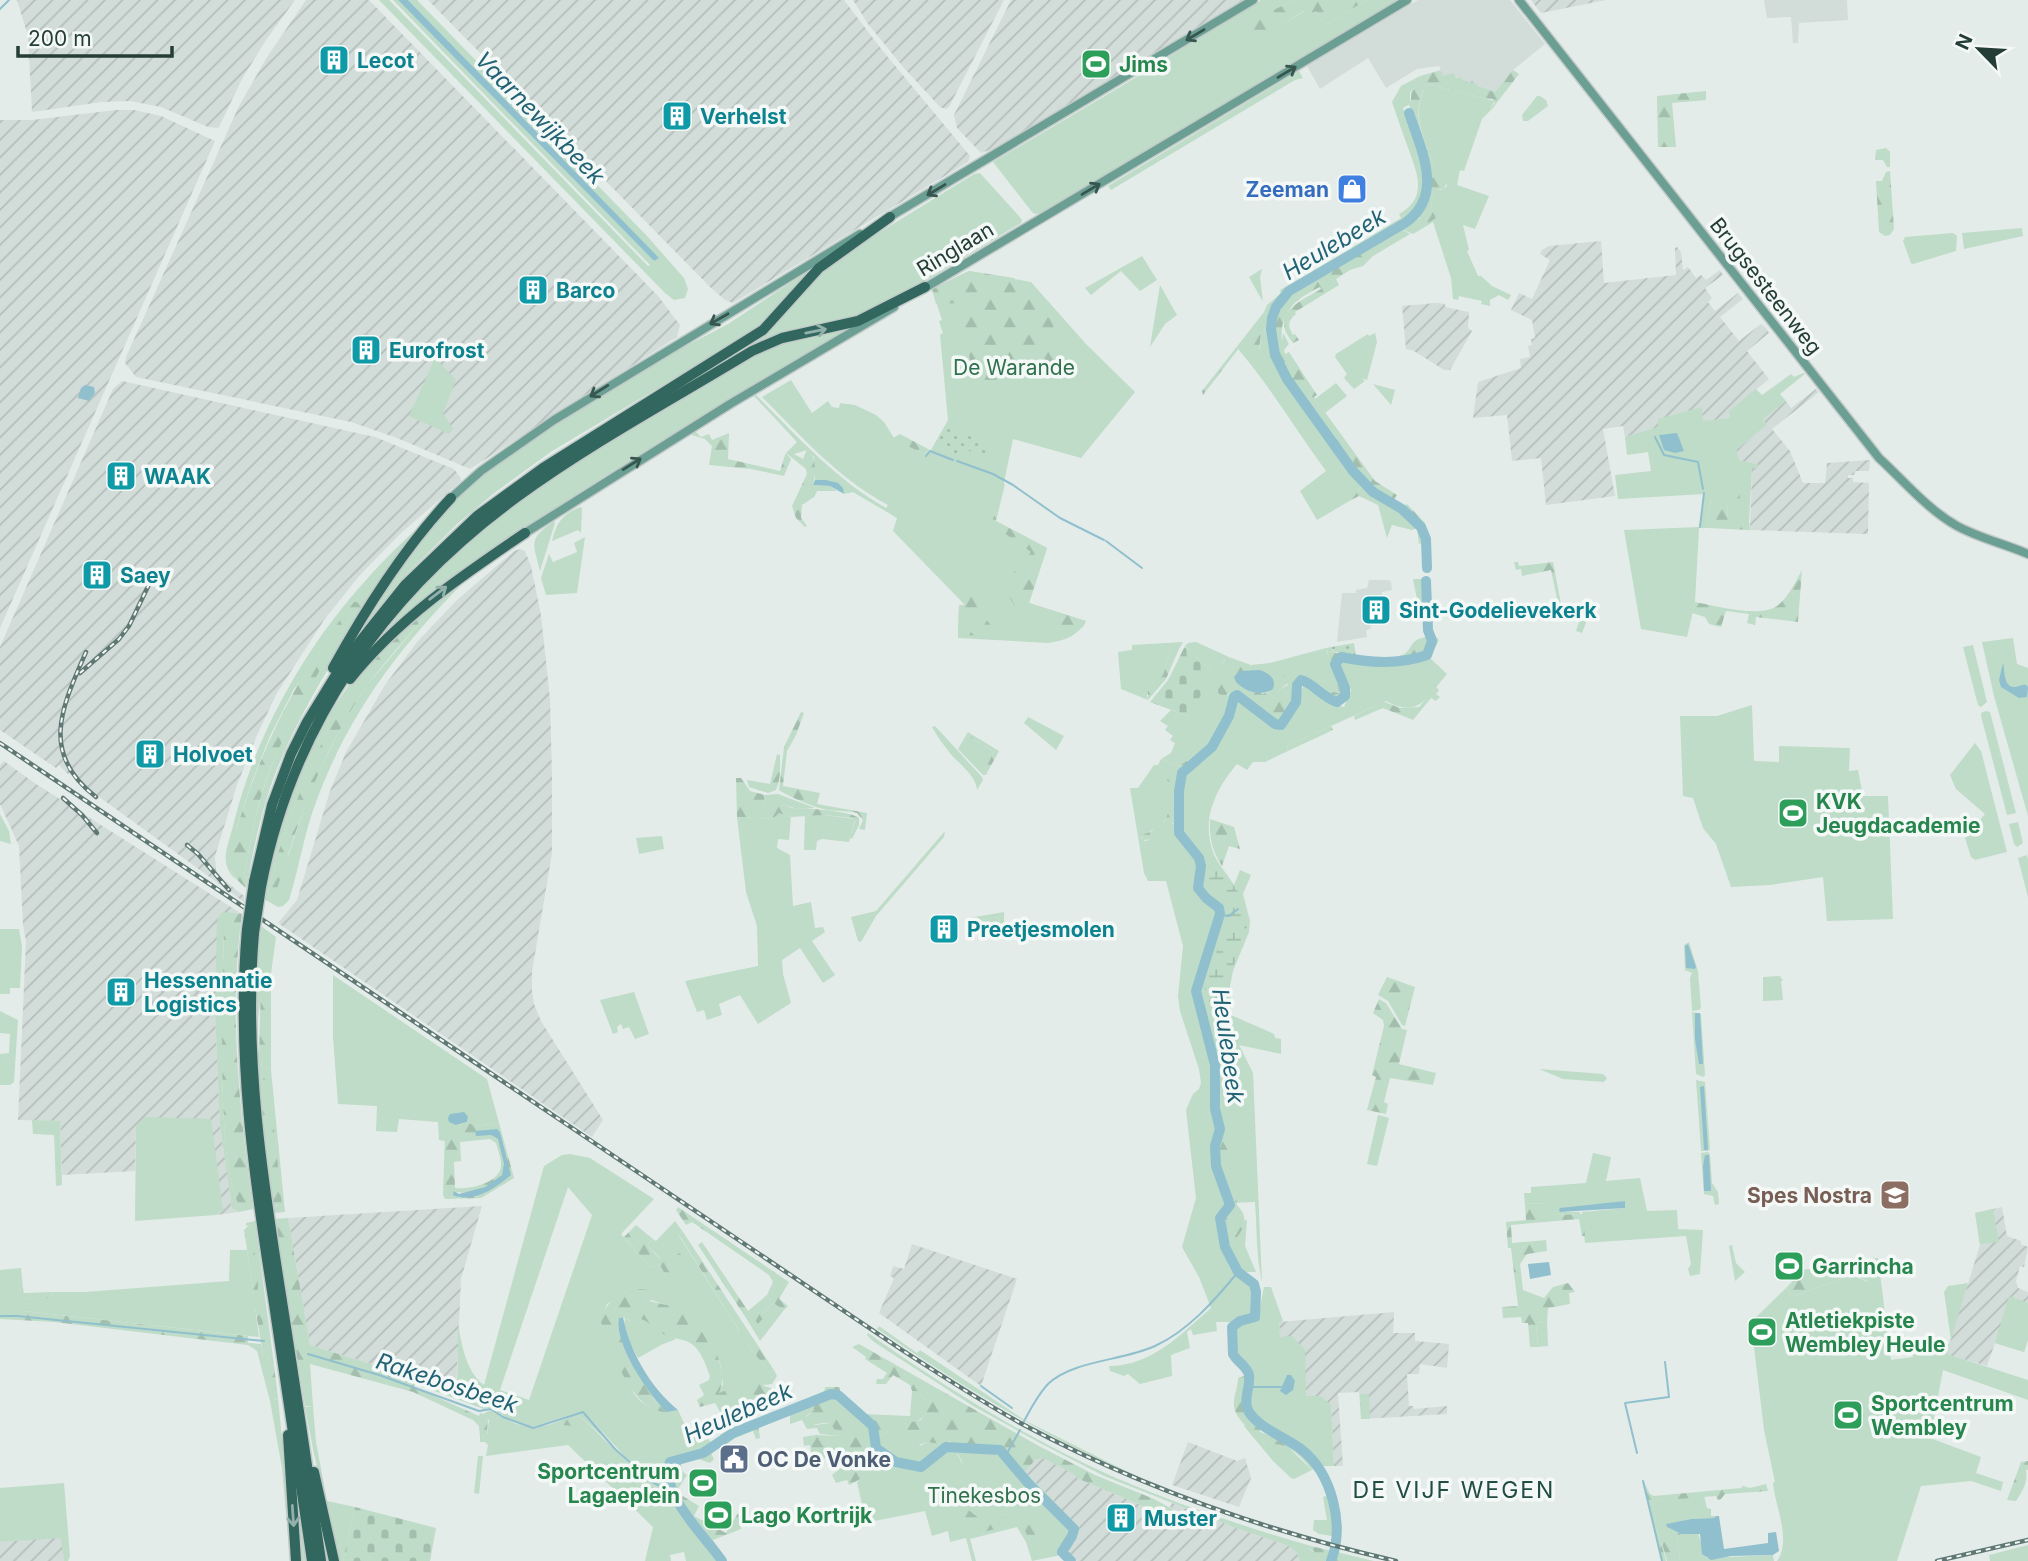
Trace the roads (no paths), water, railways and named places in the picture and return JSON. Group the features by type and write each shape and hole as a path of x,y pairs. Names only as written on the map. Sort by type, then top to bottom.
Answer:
{"highway":[{"path":"321,1561 247,1114 243,1046 242,1005 257,885 272,805 291,754 327,689 363,635 405,585 477,516 598,431 732,357 773,321 819,268 890,217"},
{"path":"732,357 782,338 858,321 925,287"},
{"path":"257,885 283,800 299,760 325,709 355,660 389,615 434,567 483,523 565,463 706,372"},
{"path":"327,689 331,670 348,640 400,562 451,498"},
{"path":"325,709 334,702 365,660 411,615 456,579 525,533"},
{"path":"295,1414 288,1439 296,1561"},
{"path":"295,1414 312,1561"},
{"path":"295,1414 306,1432 334,1561"}],"main road":[{"path":"451,498 481,471 554,420 1253,0"},
{"name":"Ringlaan","path":"525,533 731,403 1407,0"},
{"name":"Brugsesteenweg","path":"1519,0 1879,458 1950,522 1974,534 2026,552"}],"water":[{"path":"398,0 408,0 659,258 654,261"},
{"path":"85,385 94,387 95,393 89,401 78,398"},
{"path":"1677,433 1684,451 1675,453 1664,450 1659,435"},
{"path":"815,480 838,483 844,494 830,486 813,485"},
{"path":"2003,663 2008,685 2026,685 2027,697 2019,698 2001,687 1999,680"},
{"path":"1260,670 1272,677 1272,690 1262,693 1248,691 1236,682 1234,677 1240,671"},
{"path":"1688,944 1695,969 1686,968 1685,946"},
{"path":"1695,1013 1700,1013 1703,1064 1699,1064 1695,1039"},
{"path":"1704,1086 1708,1150 1704,1150 1700,1087"},
{"path":"464,1112 468,1117 467,1122 456,1125 449,1122 450,1114"},
{"path":"497,1129 511,1175 476,1196 468,1198 453,1195 454,1191 459,1194 485,1187 502,1175 504,1164 498,1139 491,1135 476,1136 475,1131"},
{"path":"1705,1155 1709,1155 1711,1191 1704,1191"},
{"path":"1625,1201 1625,1208 1559,1210 1560,1208"},
{"path":"1549,1262 1551,1275 1530,1279 1528,1264"},
{"path":"623,1317 630,1342 642,1367 658,1390 678,1410 666,1412 634,1368 619,1329 619,1318"},
{"path":"1287,1375 1291,1375 1295,1381 1293,1390 1286,1395 1280,1391"},
{"path":"1719,1516 1724,1549 1768,1543 1768,1533 1776,1532 1779,1551 1773,1555 1731,1556 1711,1560 1702,1554 1700,1534 1681,1534 1666,1524"}],"waterway":[{"name":"Vaarnewijkbeek","path":"0,9 9,0"},
{"name":"Heulebeek","path":"1409,113 1426,171 1427,186 1417,212 1405,223 1289,291 1276,307 1271,329 1275,355 1287,379 1353,471 1373,492 1402,509 1421,527 1426,539 1427,568"},
{"path":"1655,437 1664,455 1698,462 1703,489"},
{"path":"926,456 930,451 953,460"},
{"path":"957,461 993,474 1060,518 1104,540"},
{"path":"1700,527 1704,493"},
{"path":"1106,541 1142,568"},
{"name":"Heulebeek","path":"1331,1561 1337,1532 1328,1485 1312,1459 1301,1449 1253,1418 1246,1403 1249,1375 1233,1354 1232,1327 1240,1321 1255,1317 1256,1292 1254,1284 1238,1272 1225,1247 1220,1218 1230,1205 1216,1166 1215,1146 1220,1129 1215,1109 1215,1065 1196,991 1220,914 1219,908 1198,888 1201,866 1199,858 1179,833 1179,791 1182,773 1212,747 1237,695 1275,724 1281,725 1296,702 1297,685 1301,680 1337,702 1345,696 1345,688 1335,664 1341,657 1384,662 1427,655 1432,641 1428,630 1426,581"},
{"path":"1220,915 1229,916 1238,909"},
{"path":"1023,1423 1041,1392 1060,1375 1085,1365 1142,1351 1167,1340 1200,1314 1238,1272"},
{"name":"Rakebosbeek","path":"0,1316 264,1341"},
{"name":"Rakebosbeek","path":"308,1354 379,1375 479,1411 491,1409 503,1417 533,1428 583,1412 615,1449 652,1482 660,1486 669,1479"},
{"path":"1637,1453 1625,1403 1669,1397 1665,1362"},
{"path":"981,1386 1012,1408"},
{"path":"1249,1387 1281,1387"},
{"name":"Heulebeek","path":"722,1561 677,1501 668,1474 670,1462 703,1453 733,1433 831,1394 838,1395 873,1426 876,1448 896,1462 921,1467 946,1447 1000,1450 1028,1483 1074,1529 1062,1552 1071,1561"},
{"path":"1006,1455 1020,1430"},
{"path":"1643,1481 1662,1561"}],"railway":[{"path":"80,673 119,639 129,626 154,574"},
{"path":"86,652 64,710 61,746 67,764 78,780 96,797"},
{"path":"0,743 902,1350 993,1407 1069,1448 1159,1488 1300,1536 1396,1561"},
{"path":"63,798 97,833"},
{"path":"187,845 229,890"},
{"path":"1937,1561 2028,1540"}],"place":[{"name":"Lecot","path":"334,60"},
{"name":"Jims","path":"1096,64"},
{"name":"Verhelst","path":"677,116"},
{"name":"Zeeman","path":"1352,189"},
{"name":"Barco","path":"533,290"},
{"name":"Eurofrost","path":"366,350"},
{"name":"WAAK","path":"121,476"},
{"name":"Saey","path":"97,575"},
{"name":"Sint-Godelievekerk","path":"1376,610"},
{"name":"Holvoet","path":"150,754"},
{"name":"KVK Jeugdacademie","path":"1793,813"},
{"name":"Preetjesmolen","path":"944,929"},
{"name":"Hessennatie Logistics","path":"121,992"},
{"name":"Spes Nostra","path":"1895,1195"},
{"name":"Garrincha","path":"1789,1266"},
{"name":"Atletiekpiste Wembley Heule","path":"1762,1332"},
{"name":"Sportcentrum Wembley","path":"1848,1415"},
{"name":"OC De Vonke","path":"734,1459"},
{"name":"Sportcentrum Lagaeplein","path":"703,1483"},
{"name":"Lago Kortrijk","path":"718,1515"},
{"name":"Muster","path":"1121,1518"}],"district":[{"name":"DE VIJF WEGEN","path":"1454,1490"}],"park label":[{"name":"De Warande","path":"1014,367"},
{"name":"Tinekesbos","path":"984,1495"}]}
